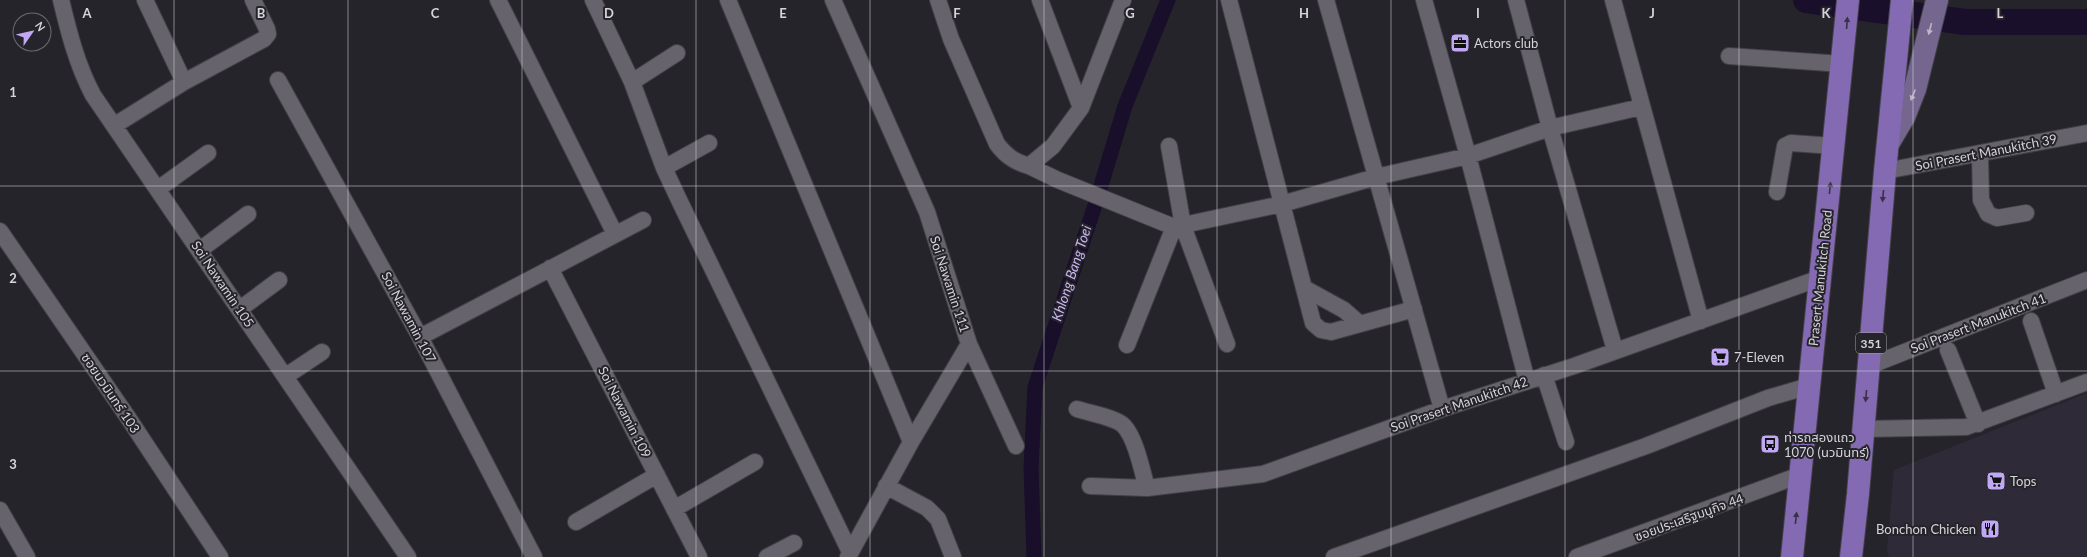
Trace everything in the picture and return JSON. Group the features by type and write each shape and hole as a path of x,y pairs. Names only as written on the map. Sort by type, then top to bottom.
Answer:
{"main road":[{"name":"Prasert Manukitch Road","path":"1792,557 1844,55 1848,0"},
{"name":"351","path":"1853,552 1885,171 1902,0"},
{"path":"1888,144 1904,117 1915,89 1937,0"}],"street":[{"name":"Soi Nawamin 105","path":"61,0 83,76 93,94 408,557"},
{"path":"145,0 184,82"},
{"path":"115,125 184,82 266,37 267,29 253,0"},
{"path":"498,0 615,234"},
{"path":"593,0 632,82 664,168 849,555"},
{"path":"728,0 911,442"},
{"name":"Soi Nawamin 111","path":"833,0 927,212 969,344 911,442 849,555"},
{"path":"938,0 951,39 997,144 1004,153 1017,162 1058,180 1150,217 1179,226 1282,204 1376,177 1468,156 1550,128 1641,107"},
{"path":"1040,0 1081,108"},
{"path":"1028,166 1053,146 1081,108 1123,0"},
{"path":"1229,0 1313,323 1321,330 1330,332 1414,309"},
{"path":"1326,0 1442,408"},
{"path":"1424,0 1468,156 1527,381"},
{"path":"1516,0 1550,128 1616,350"},
{"path":"1613,0 1701,322"},
{"path":"632,82 677,53"},
{"path":"1729,56 1844,55"},
{"name":"Soi Nawamin 107","path":"278,80 420,337 534,557"},
{"name":"Soi Prasert Manukitch 39","path":"1885,171 2087,133"},
{"path":"664,168 709,143"},
{"path":"1777,192 1785,146 1791,143 1834,146"},
{"path":"1170,146 1179,226 1227,344"},
{"path":"158,189 208,153"},
{"path":"1980,154 1981,200 1988,214 1997,218 2026,213"},
{"path":"200,250 248,214"},
{"path":"420,337 643,220"},
{"path":"1127,344 1179,226"},
{"name":"ซอยนวมินทร์ 103","path":"0,231 129,419 220,557"},
{"name":"Soi Nawamin 109","path":"550,268 699,557"},
{"name":"Soi Prasert Manukitch 42","path":"1090,486 1147,488 1263,474 1442,408 1544,376 1701,322 1820,278"},
{"path":"240,308 279,280"},
{"name":"Soi Prasert Manukitch 41","path":"1869,366 2087,280"},
{"path":"1304,288 1344,310 1360,324"},
{"path":"2031,320 2056,394"},
{"path":"969,344 1016,446"},
{"path":"1948,350 1978,424"},
{"path":"286,376 322,352"},
{"path":"1544,376 1566,442"},
{"path":"1863,429 1966,427 1978,424 2087,382"},
{"path":"1334,557 1646,446 1768,398 1809,386"},
{"path":"1077,409 1116,421 1124,426 1131,437 1147,488"},
{"path":"674,509 755,462"},
{"path":"576,522 657,475"},
{"name":"ซอยประเสริฐมนูกิจ 44","path":"1577,557 1605,552 1800,475"},
{"path":"886,486 927,508 938,519 953,557"},
{"path":"0,510 28,557"},
{"path":"767,557 794,543"}],"shaded area":[{"path":"2087,393 2087,557 1889,557 1887,551 1894,470"}],"waterway":[{"name":"Khlong Bang Toei","path":"1034,557 1031,468 1035,387 1097,199 1125,106 1168,0"},
{"path":"1806,0 1965,22 2087,22"}],"place":[{"name":"Actors club","path":"1460,43"},
{"name":"7-Eleven","path":"1720,357"},
{"name":"ท่ารถสองแถว 1070 (นวมินทร์)","path":"1770,444"},
{"name":"Tops","path":"1996,481"},
{"name":"Bonchon Chicken","path":"1990,529"}]}
